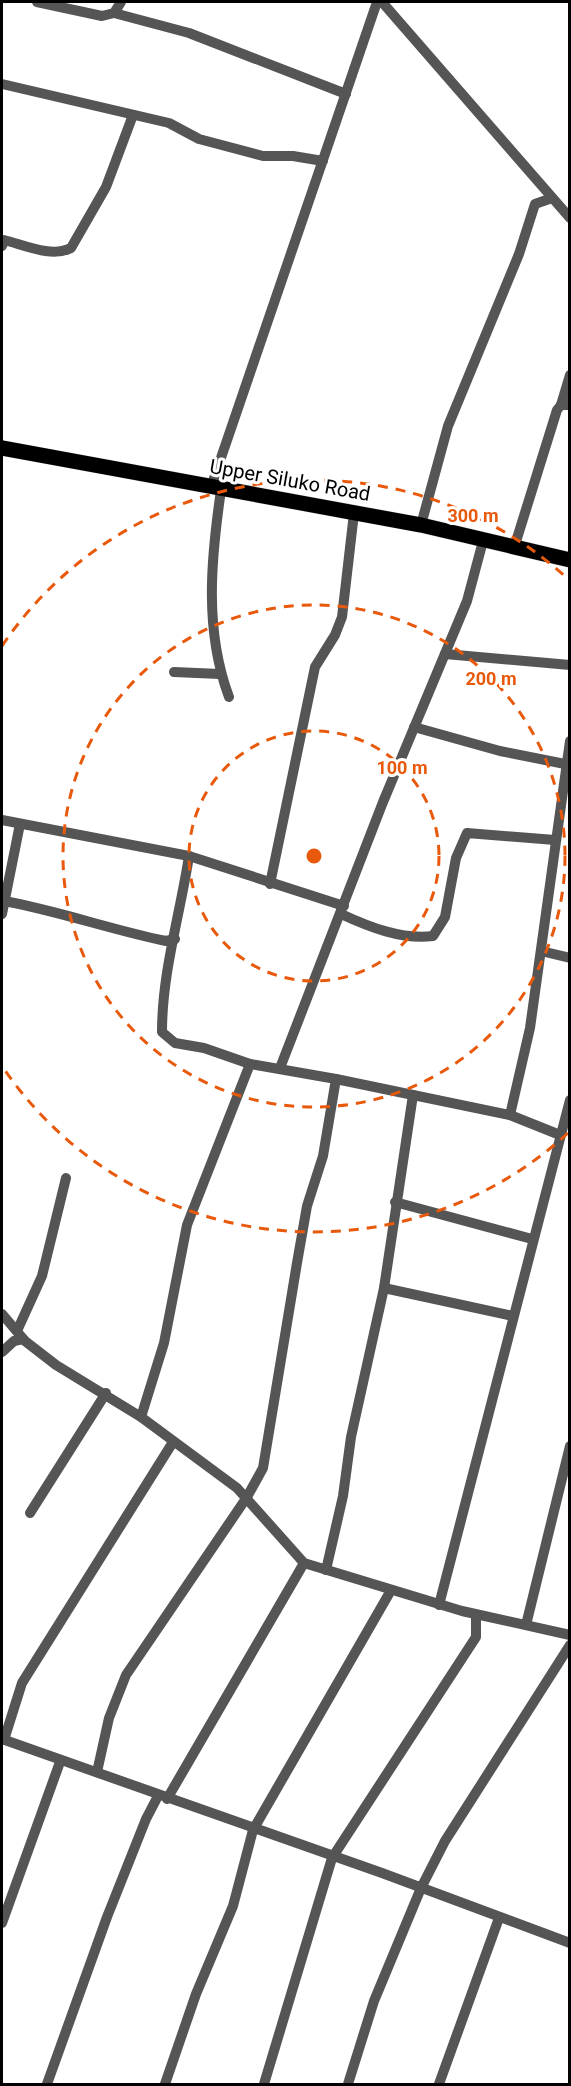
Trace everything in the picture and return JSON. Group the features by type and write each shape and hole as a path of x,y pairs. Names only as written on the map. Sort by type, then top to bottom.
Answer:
{"main road":[{"name":"Upper Siluko Road","path":"2,448 421,525 570,560"}],"street":[{"path":"37,2 102,16 114,13 189,33 346,94"},
{"path":"114,13 121,2"},
{"path":"229,697 216,674 211,558 216,489 377,2"},
{"path":"382,2 570,218"},
{"path":"2,84 169,123 199,139 263,156 293,156 323,161"},
{"path":"2,242 52,252 64,252 71,248 106,187 133,114"},
{"path":"421,525 448,426 519,254 535,204 552,198"},
{"path":"514,548 557,410 565,405 570,375"},
{"path":"270,884 315,667 335,635 342,617 354,513"},
{"path":"280,1068 414,727 467,601 483,541"},
{"path":"445,654 570,665"},
{"path":"414,727 500,751 568,765"},
{"path":"510,1115 526,1052 570,741"},
{"path":"2,820 189,856 343,910 369,927 419,938 433,936 445,917 456,858 467,833 555,840"},
{"path":"2,914 20,824"},
{"path":"189,856 175,939 167,966 162,1032 175,1043 204,1048 250,1064 336,1078 510,1115 560,1135"},
{"path":"4,901 33,906 113,930 166,940 175,939"},
{"path":"541,951 570,958"},
{"path":"141,1417 164,1343 187,1225 250,1064"},
{"path":"97,1772 109,1718 126,1675 247,1497 265,1459 307,1206 323,1156 336,1078"},
{"path":"326,1570 343,1496 351,1437 384,1288 395,1202 413,1095"},
{"path":"440,1605 532,1239 570,1100"},
{"path":"2,1352 20,1335 42,1276 66,1178"},
{"path":"395,1202 532,1239"},
{"path":"384,1288 513,1316"},
{"path":"2,1314 20,1335 56,1365 106,1393 141,1417 247,1497 304,1563 390,1592 476,1615 570,1635"},
{"path":"30,1513 106,1393"},
{"path":"172,1442 22,1683 3,1739 60,1762 97,1772 570,1943"},
{"path":"526,1625 570,1446"},
{"path":"47,2085 107,1917 162,1797 304,1563"},
{"path":"165,2085 196,1994 233,1906 253,1830 390,1592"},
{"path":"264,2085 333,1858 476,1637 476,1615"},
{"path":"348,2085 375,2001 421,1888 445,1841 570,1645"},
{"path":"2,1923 60,1762"},
{"path":"439,2085 499,1918"}]}
